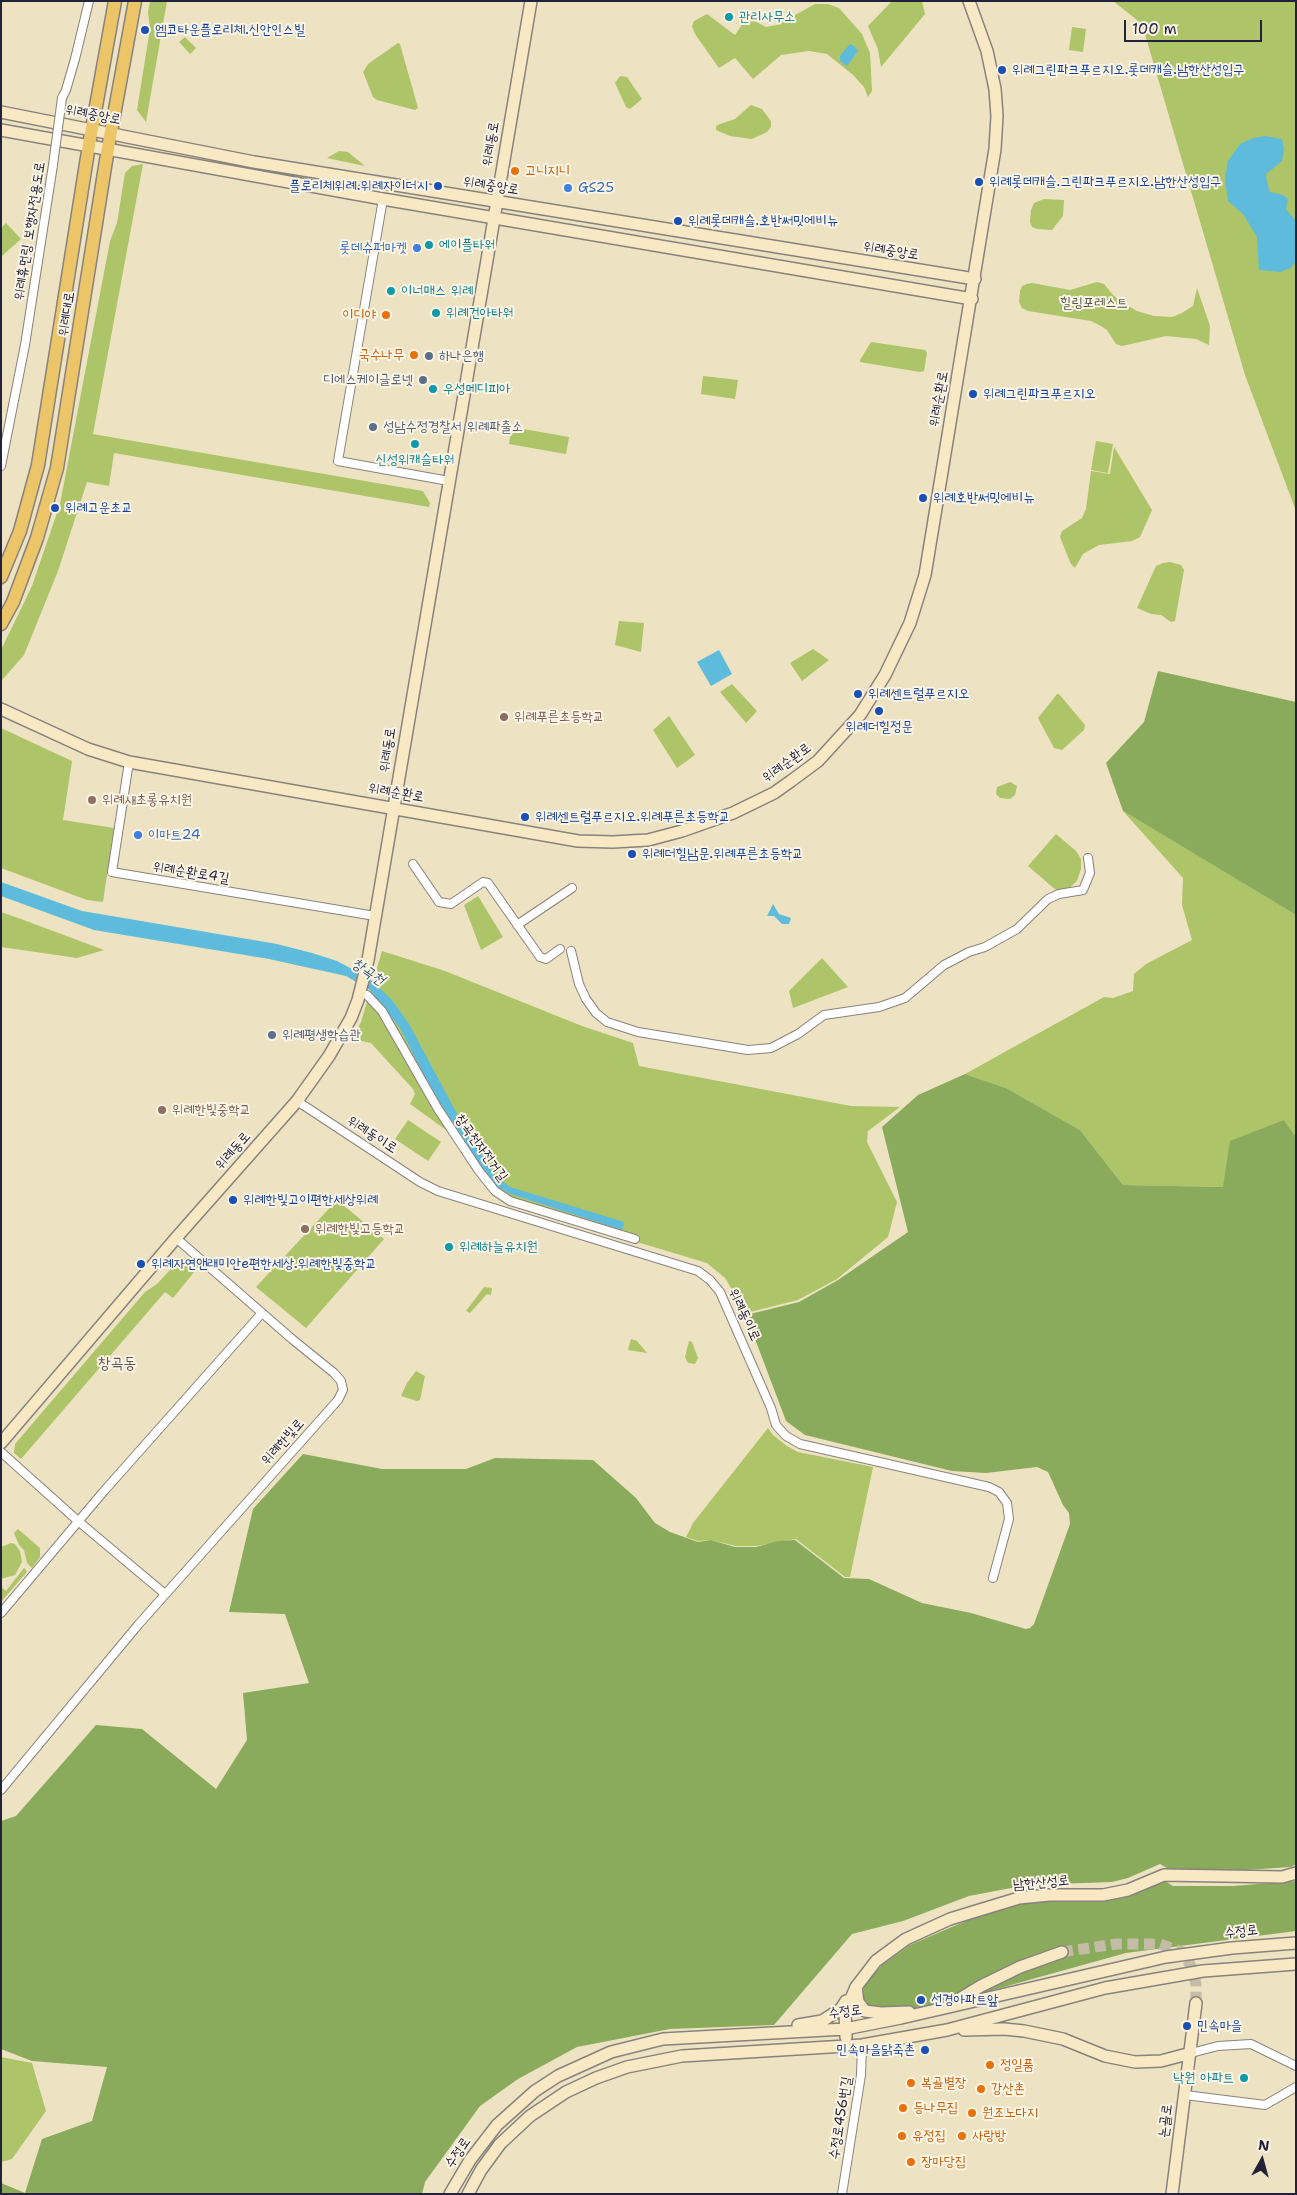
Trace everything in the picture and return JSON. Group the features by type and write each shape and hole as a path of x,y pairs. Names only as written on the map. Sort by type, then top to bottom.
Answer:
{"main road":[{"name":"위례대로","path":"1,577 20,531 38,465 91,130 114,1"},
{"name":"위례대로","path":"1,624 13,602 37,538 57,468 108,148 135,1"},
{"name":"위례동로","path":"1,1443 176,1238 297,1101 329,1056 351,1018 358,1000 370,945 394,808 531,1"},
{"name":"위례순환로","path":"1,709 88,749 129,762 578,841 648,840 709,823 774,793 818,761 842,737 871,698 885,675 910,623 925,575 972,299 995,149 997,116 995,89 987,51 969,1"},
{"name":"위례중앙로","path":"2,112 254,162 975,279"},
{"path":"2,130 383,199 972,299"},
{"name":"남한산성로","path":"846,2045 845,2013 856,1987 876,1961 906,1939 950,1919 1019,1898 1050,1895 1103,1895 1128,1890 1164,1876 1282,1877 1296,1873"},
{"name":"수정로","path":"450,2194 470,2160 497,2125 535,2091 583,2063 611,2052 663,2039 779,2031 846,2029 1166,1957 1232,1948 1296,1943"},
{"path":"945,2008 981,1986 1020,1967 1062,1952"},
{"name":"수정로","path":"468,2194 481,2170 500,2144 530,2116 566,2092 596,2078 627,2067 682,2056 862,2045 947,2030 1105,1988 1203,1971 1296,1964"},
{"path":"856,1987 858,2002 865,2011 873,2013 923,2012"},
{"path":"779,2031 832,2016 841,2009 856,1987"},
{"name":"논골로","path":"1172,2194 1196,2003"},
{"path":"859,2026 862,2045"},
{"path":"947,2030 1004,2029 1024,2031 1063,2040 1106,2056 1134,2062 1161,2061 1191,2053"}],"street":[{"name":"위례휴먼링 보행자전용도로","path":"1,466 25,345 62,98 73,67 89,1"},
{"path":"383,199 338,461 449,481"},
{"name":"위례순환로4길","path":"129,762 112,872 375,916"},
{"path":"571,951 586,1000 596,1013 607,1022 638,1032 748,1050 771,1048 798,1034 824,1016 879,1007 905,998 944,965 969,952 986,947 1017,928 1048,900 1059,894 1083,890 1090,873 1088,858"},
{"path":"413,864 439,902 451,904 483,882 488,883 540,957 546,959 560,949"},
{"path":"517,925 572,888"},
{"name":"창곡천자전거길","path":"367,995 382,1010 438,1109 479,1171 495,1191 510,1201 635,1239"},
{"name":"위례동이로","path":"297,1101 420,1182 438,1191 698,1271 710,1280 720,1292 771,1408 776,1425 786,1436 800,1444 989,1487 999,1492 1007,1504 1008,1519 993,1578"},
{"name":"위례한빛로","path":"1,1790 165,1594 338,1400 343,1390 341,1380 334,1373 176,1238"},
{"path":"1,1613 220,1358 262,1313"},
{"path":"1,1452 78,1522 165,1594"},
{"path":"1191,2053 1218,2046 1251,2044 1296,2066"},
{"name":"수정로456번길","path":"842,2194 861,2075 862,2045"},
{"path":"1185,2095 1265,2105 1296,2087"}],"green space":[{"path":"150,1 167,1 146,122 137,110 150,29 148,12"},
{"path":"892,1 922,1 925,14 881,67 878,49 868,26"},
{"path":"1113,1 1296,1 1296,511 1245,375 1142,24"},
{"path":"815,4 828,4 839,8 862,34 870,53 872,91 868,97 864,87 853,75 827,54 809,51 781,55 753,79 735,58 719,68 695,34 692,26 694,21 707,14 735,35 747,17 766,27 777,25"},
{"path":"1072,27 1086,29 1083,52 1069,50"},
{"path":"185,37 196,48 190,54 179,42"},
{"path":"398,43 400,44 418,108 415,110 377,100 373,97 363,72 368,64"},
{"path":"620,76 627,77 642,99 630,109 626,107 615,83"},
{"path":"751,105 762,109 771,121 771,127 767,132 752,139 730,136 716,130 716,126 735,119"},
{"path":"339,151 348,152 365,166 327,158"},
{"path":"143,164 93,434 423,491 430,503 429,507 114,453 109,486 87,482 58,571 24,655 2,680 1,650 32,586 60,504 110,241 117,223 125,173 132,166"},
{"path":"1044,199 1064,200 1063,216 1052,230 1037,229 1032,227 1030,222 1034,203"},
{"path":"6,223 21,239 1,257 1,228"},
{"name":"힐링포레스트","path":"1097,282 1104,284 1123,303 1137,311 1154,316 1172,317 1193,306 1197,288 1210,326 1209,345 1196,339 1166,336 1122,346 1116,344 1107,330 1091,321 1028,311 1022,308 1019,302 1022,286 1027,284 1032,283 1070,290"},
{"path":"871,342 925,350 927,353 924,371 920,372 860,362"},
{"path":"703,376 738,380 735,399 701,394"},
{"path":"512,427 569,437 566,454 509,444"},
{"path":"1096,441 1113,444 1108,473 1091,470"},
{"path":"1114,447 1152,510 1140,537 1132,541 1099,545 1083,554 1075,568 1071,564 1060,537 1062,531 1082,518 1086,509 1091,471 1110,474"},
{"path":"1170,562 1181,565 1184,570 1175,621 1171,622 1161,615 1151,614 1137,608 1156,566"},
{"path":"619,621 644,623 641,652 615,645"},
{"path":"813,649 829,660 802,681 790,663"},
{"path":"1158,671 1296,702 1296,915 1123,811 1106,763 1144,722"},
{"path":"732,684 757,711 746,723 720,692"},
{"path":"1057,694 1085,725 1084,730 1062,750 1054,748 1038,718"},
{"path":"669,716 695,755 677,768 653,730"},
{"path":"1,728 72,761 63,820 114,828 103,902 87,900 1,868"},
{"path":"1010,782 1017,786 1015,795 1010,799 1000,798 996,794 997,787"},
{"path":"1123,811 1296,915 1296,1137 1284,1120 1223,1187 1123,1185 1080,1130 1006,1088 965,1074 1104,997 1113,998 1133,991 1134,974 1146,964 1192,940 1182,905 1183,878"},
{"path":"1056,834 1076,851 1081,859 1081,869 1077,881 1067,890 1057,891 1028,866"},
{"path":"478,896 503,937 481,950 464,905"},
{"path":"1,912 104,950 77,958 1,947"},
{"path":"382,951 445,971 582,1026 633,1043 639,1066 851,1106 900,1107 868,1131 867,1142 897,1202 888,1237 837,1279 798,1300 746,1313 725,1278 707,1263 587,1227 495,1195 473,1171 453,1135 410,1104 415,1094 413,1089 371,1043 352,1039 361,1022"},
{"path":"822,958 848,987 793,1008 789,991"},
{"path":"965,1074 1006,1088 1080,1130 1123,1185 1223,1187 1230,1141 1284,1120 1296,1137 1296,1864 1291,1867 1230,1871 1170,1870 1160,1864 1128,1878 1112,1882 1027,1885 969,1896 903,1921 852,1934 774,2025 670,2029 577,2047 518,2079 480,2106 425,2182 422,2194 1,2194 1,2183 25,2193 42,2139 92,2121 107,2067 32,2061 1,2049 1,1821 16,1816 96,1725 142,1729 216,1789 247,1740 243,1693 309,1683 285,1614 229,1612 253,1509 303,1454 382,1469 466,1469 495,1458 593,1460 636,1498 655,1523 670,1532 698,1542 711,1540 735,1547 756,1547 778,1541 795,1540 844,1578 869,1579 922,1603 971,1613 1026,1629 1034,1624 1070,1524 1069,1513 1063,1505 1048,1472 1037,1467 986,1473 952,1471 805,1435 786,1421 746,1315 799,1302 838,1280 908,1232 882,1127 918,1095"},
{"path":"408,1120 441,1142 428,1161 395,1139"},
{"path":"337,1200 384,1239 306,1328 256,1287"},
{"path":"182,1257 190,1259 199,1266 173,1298 165,1292 21,1459 14,1453 15,1444 145,1292 157,1284"},
{"path":"484,1287 492,1288 491,1295 487,1294 470,1313 466,1311"},
{"path":"631,1339 637,1341 647,1353 628,1350"},
{"path":"689,1341 692,1342 698,1358 695,1364 688,1363 685,1357"},
{"path":"416,1371 425,1376 420,1400 417,1401 401,1396 407,1383"},
{"path":"768,1428 773,1435 798,1452 873,1467 850,1577 845,1577 796,1539 756,1546 736,1546 711,1540 698,1541 686,1537 693,1523"},
{"path":"18,1529 40,1548 40,1557 32,1568 27,1563 24,1550 19,1545 14,1533"},
{"path":"11,1543 15,1544 20,1551 22,1562 15,1575 1,1579 1,1547"},
{"path":"24,1568 27,1571 26,1573 1,1602 1,1587 6,1591"},
{"path":"1163,1880 1173,1886 1233,1886 1296,1881 1296,1931 1126,1953 928,2008 877,2015 861,2006 864,1985 882,1965 910,1945 954,1926 989,1912 1030,1901 1058,1902 1115,1898 1131,1894"},
{"path":"1,2057 32,2063 46,2111 12,2159 1,2162"}],"water":[{"path":"850,44 858,51 847,66 840,61 840,56"},
{"path":"1265,136 1282,139 1284,149 1282,161 1266,174 1267,183 1270,192 1283,195 1288,199 1286,209 1296,221 1296,261 1291,268 1280,272 1259,270 1257,237 1243,214 1228,201 1225,179 1228,161 1240,144 1253,138"},
{"path":"719,650 732,674 711,686 697,662"},
{"path":"1,882 82,911 277,944 312,953 337,961 369,978 392,1000 409,1024 456,1112 495,1176 510,1187 624,1222 622,1230 511,1194 496,1186 483,1171 440,1107 400,1028 370,990 346,976 269,959 94,930 1,896"},
{"path":"773,904 779,914 791,918 789,924 782,924 774,916 767,916"}],"tunnel":[{"path":"1062,1952 1116,1944 1160,1944 1182,1952 1191,1966 1196,1984 1196,2003"}],"place":[{"name":"관리사무소","path":"729,17"},
{"name":"엠코타운플로리체.신안인스빌","path":"145,30"},
{"name":"위례그린파크푸르지오.롯데캐슬.남한산성입구","path":"1002,70"},
{"name":"고니지니","path":"515,171"},
{"name":"위례롯데캐슬.그린파크푸르지오.남한산성입구","path":"979,182"},
{"name":"플로리체위례.위례자이더시","path":"438,186"},
{"name":"GS25","path":"568,188"},
{"name":"위례롯데캐슬.호반써밋에비뉴","path":"678,221"},
{"name":"에이플타워","path":"429,245"},
{"name":"롯데슈퍼마켓","path":"417,248"},
{"name":"이너매스 위례","path":"391,291"},
{"name":"위례건아타워","path":"436,313"},
{"name":"이디야","path":"386,315"},
{"name":"국수나무","path":"414,355"},
{"name":"하나은행","path":"429,356"},
{"name":"디에스케이글로넷","path":"423,380"},
{"name":"우성메디피아","path":"433,389"},
{"name":"위례그린파크푸르지오","path":"973,394"},
{"name":"성남수정경찰서 위례파출소","path":"373,427"},
{"name":"신성위캐슬타워","path":"415,444"},
{"name":"위례호반써밋에비뉴","path":"923,498"},
{"name":"위례고운초교","path":"55,508"},
{"name":"위례센트럴푸르지오","path":"858,694"},
{"name":"위례더힐정문","path":"879,711"},
{"name":"위례푸른초등학교","path":"504,717"},
{"name":"위례새초롱유치원","path":"92,800"},
{"name":"위례센트럴푸르지오.위례푸른초등학교","path":"525,817"},
{"name":"이마트24","path":"138,835"},
{"name":"위례더힐남문.위례푸른초등학교","path":"632,854"},
{"name":"위례평생학습관","path":"272,1035"},
{"name":"위례한빛중학교","path":"162,1110"},
{"name":"위례한빛고이편한세상위례","path":"233,1200"},
{"name":"위례한빛고등학교","path":"305,1229"},
{"name":"위례하늘유치원","path":"449,1247"},
{"name":"위례자연앤래미안e편한세상.위례한빛중학교","path":"141,1264"},
{"name":"선경아파트앞","path":"921,2000"},
{"name":"민속마을","path":"1187,2026"},
{"name":"민속마을닭죽촌","path":"925,2050"},
{"name":"정일품","path":"990,2065"},
{"name":"낙원 아파트","path":"1244,2078"},
{"name":"복골별장","path":"911,2083"},
{"name":"강산촌","path":"981,2089"},
{"name":"등나무집","path":"903,2108"},
{"name":"원조노다지","path":"972,2113"},
{"name":"유정집","path":"902,2136"},
{"name":"사랑방","path":"962,2136"},
{"name":"장마당집","path":"911,2162"}],"district":[{"name":"창곡동","path":"117,1364"}],"water label":[{"name":"창곡천","path":"368,972"}]}
